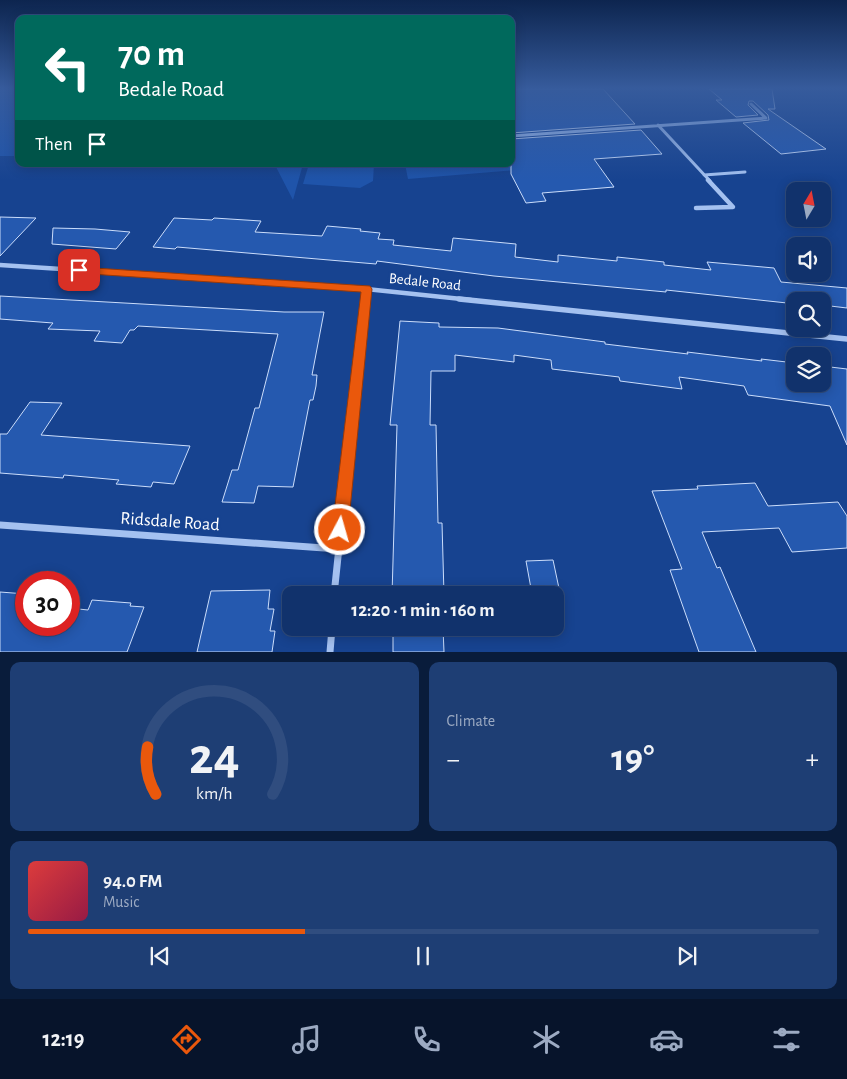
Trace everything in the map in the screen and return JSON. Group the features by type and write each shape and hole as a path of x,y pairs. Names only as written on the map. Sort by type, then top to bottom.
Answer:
{"street":[{"path":"515,136 744,119"},
{"path":"658,125 734,206 696,208"},
{"path":"704,175 745,172"},
{"name":"Bedale Road","path":"0,265 366,289 847,339"},
{"path":"335,586 366,289"},
{"name":"Ridsdale Road","path":"0,524 338,549"},
{"path":"330,652 331,636"}],"shaded area":[{"path":"0,119 15,119 15,156 0,156"},
{"path":"515,164 552,167 408,179 406,167 515,167"},
{"path":"276,167 302,167 293,200"},
{"path":"308,167 374,167 373,181 360,188 303,184"}],"building":[{"path":"515,119 631,119 635,124 515,133"},
{"path":"783,119 826,149 781,154 743,123"},
{"path":"641,130 662,154 594,159 614,187 542,193 546,201 526,203 511,174 511,167 515,167 515,139"},
{"path":"0,217 36,218 0,256"},
{"path":"174,218 261,221 255,232 322,236 327,226 380,233 378,239 394,240 393,245 451,251 453,238 516,244 515,257 558,262 558,255 617,261 617,257 711,270 707,262 774,268 781,282 847,288 847,308 831,306 831,292 786,292 786,303 666,290 666,292 494,276 377,261 376,264 177,247 175,249 153,247"},
{"path":"53,228 130,232 116,249 52,244"},
{"path":"0,296 284,312 324,312 312,375 317,375 316,386 313,400 310,400 293,487 258,486 254,503 222,502 232,470 238,470 255,408 259,408 278,334 138,326 134,330 130,330 122,343 94,341 100,331 48,329 53,323 0,319"},
{"path":"400,321 439,323 439,327 498,328 688,354 687,352 786,362 786,392 831,392 831,367 847,369 847,445 830,406 748,395 744,386 679,377 682,389 620,381 619,377 552,369 551,360 514,355 514,362 455,355 455,371 431,371 430,425 436,425 438,523 442,523 444,586 392,586 397,425 390,425"},
{"path":"30,402 62,403 41,435 190,446 174,484 153,482 151,487 116,484 119,480 64,475 63,478 0,473 0,434 7,434"},
{"path":"755,483 768,506 838,502 847,516 847,548 792,552 779,528 702,532 717,568 720,567 756,652 699,652 670,570 682,569 652,491 698,489 697,486"},
{"path":"553,560 559,586 531,586 526,561"},
{"path":"270,590 268,609 274,609 270,631 275,631 272,652 197,652 211,591"},
{"path":"0,592 15,593 15,636 80,636 80,609 88,610 92,600 131,603 130,606 144,607 127,652 0,652"},
{"path":"393,636 443,636 444,652 393,652"}],"route":[{"path":"79,270 366,289 340,530"}]}
